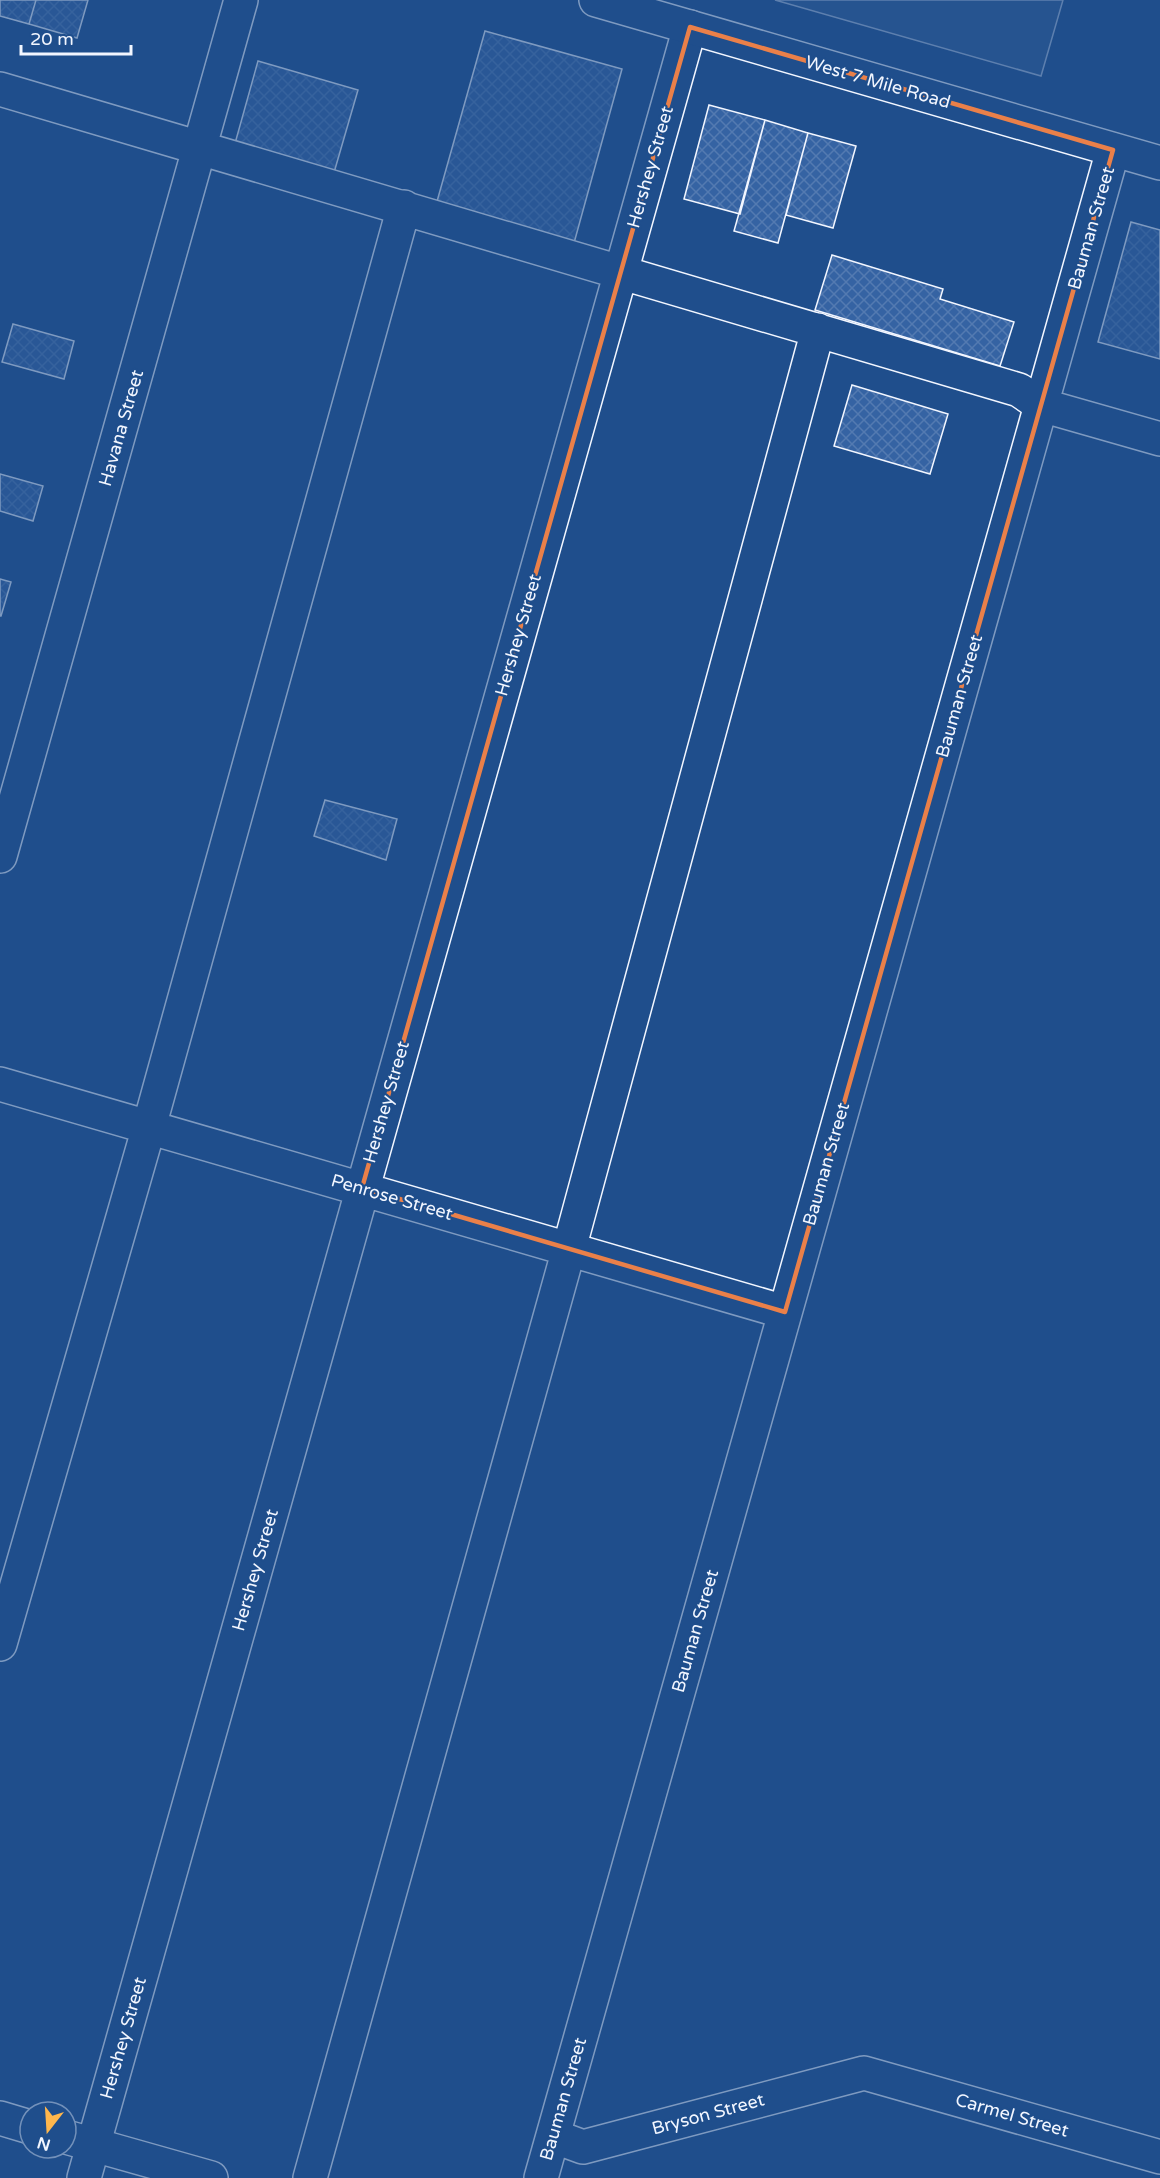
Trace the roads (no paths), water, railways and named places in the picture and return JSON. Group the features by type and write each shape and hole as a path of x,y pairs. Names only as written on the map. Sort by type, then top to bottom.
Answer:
{"street":[{"name":"Havana Street","path":"0,856 241,0"},
{"name":"West 7 Mile Road","path":"596,0 1160,163"},
{"name":"Hershey Street","path":"84,2178 80,2141 362,1188 690,27"},
{"path":"0,89 1019,390 1041,405 1160,439"},
{"name":"Bauman Street","path":"541,2178 1113,150"},
{"path":"0,1644 149,1127 404,207"},
{"path":"310,2178 569,1249 818,330"},
{"name":"Penrose Street","path":"0,1084 784,1312"},
{"name":"Bryson Street","path":"553,2136 583,2147 864,2073"},
{"name":"Carmel Street","path":"864,2073 1160,2157"},
{"path":"0,2118 18,2123"},
{"path":"80,2141 211,2178"}]}
